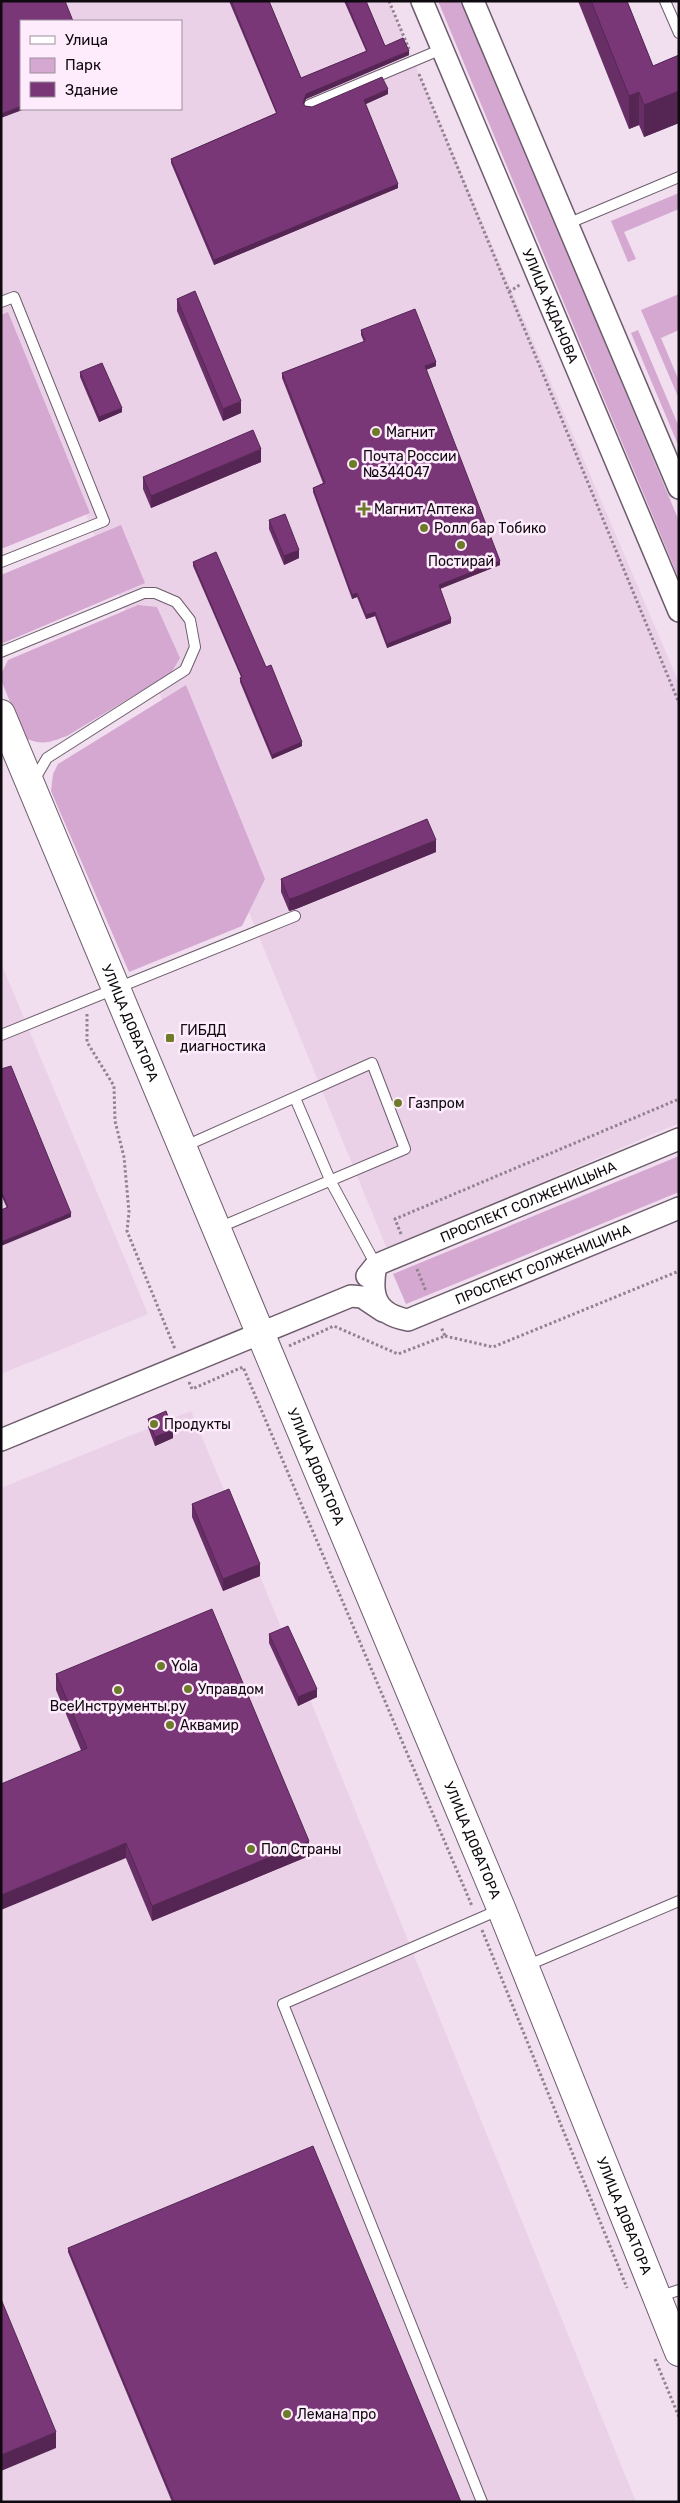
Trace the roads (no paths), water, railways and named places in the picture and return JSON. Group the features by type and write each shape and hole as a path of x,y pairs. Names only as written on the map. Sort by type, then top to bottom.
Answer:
{"street":[{"name":"УЛИЦА ЖДАНОВА","path":"422,1 679,610"},
{"path":"473,1 679,488"},
{"name":"УЛИЦА ДОВАТОРА","path":"1,714 261,1332 489,1913 525,1967 668,2294 666,2352"},
{"name":"ПРОСПЕКТ СОЛЖЕНИЦЫНА","path":"261,1332 351,1296 376,1265 679,1139"},
{"name":"ПРОСПЕКТ СОЛЖЕНИЦИНА","path":"383,1312 393,1318 408,1320 679,1208"},
{"path":"376,1265 374,1287 383,1312"},
{"path":"351,1296 362,1297 383,1312"},
{"path":"1,1440 261,1332"}],"lane":[{"path":"665,1 679,33"},
{"path":"310,105 442,49"},
{"path":"566,224 679,177"},
{"path":"1,302 14,297 104,521 1,562"},
{"path":"1,652 144,594 155,593 176,602 190,620 195,647 185,670 47,758 31,785"},
{"path":"1,1035 295,916"},
{"path":"183,1147 372,1064 406,1150 217,1229"},
{"path":"295,1098 331,1182 376,1265"},
{"path":"525,1967 679,1901"},
{"path":"482,2502 283,2004 489,1913"}],"place":[{"name":"Магнит","path":"376,432"},
{"name":"Почта России №344047","path":"353,464"},
{"name":"Магнит Аптека","path":"364,509"},
{"name":"Ролл бар Тобико","path":"424,528"},
{"name":"Постирай","path":"461,545"},
{"name":"ГИБДД диагностика","path":"170,1038"},
{"name":"Газпром","path":"398,1103"},
{"name":"Продукты","path":"154,1424"},
{"name":"Yola","path":"161,1666"},
{"name":"Управдом","path":"188,1689"},
{"name":"ВсеИнструменты.ру","path":"118,1690"},
{"name":"Аквамир","path":"170,1725"},
{"name":"Пол Страны","path":"251,1849"},
{"name":"Лемана про","path":"287,2414"}]}
